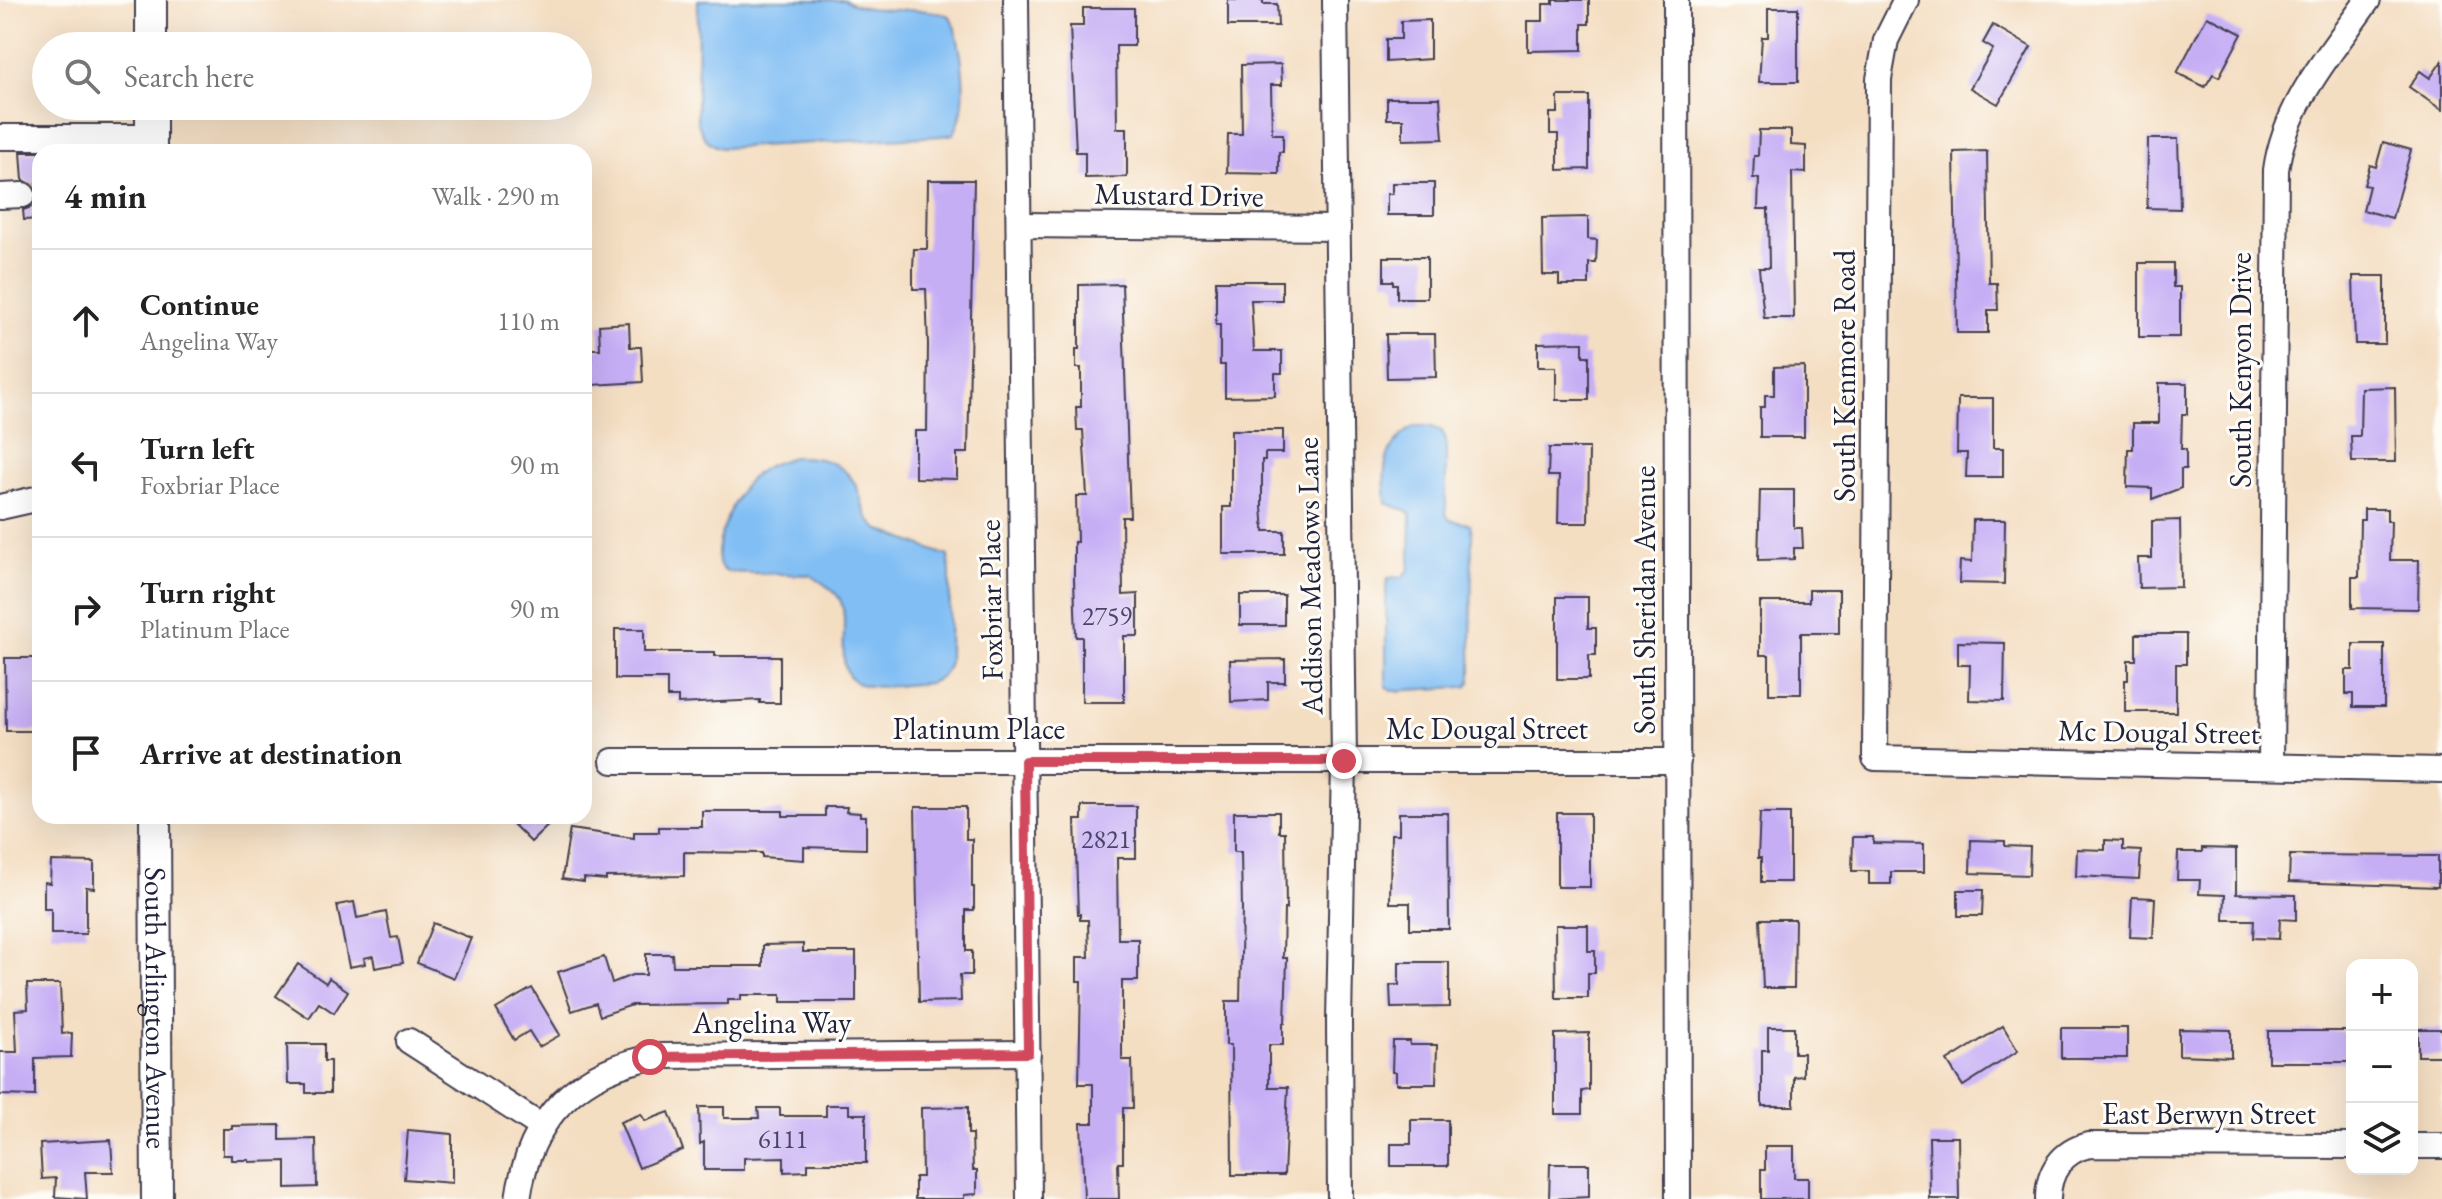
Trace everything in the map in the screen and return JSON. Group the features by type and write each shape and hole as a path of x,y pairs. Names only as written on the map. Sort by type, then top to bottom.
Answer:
{"main road":[{"path":"151,0 151,32"},
{"path":"151,120 151,144"},
{"name":"South Arlington Avenue","path":"155,824 157,1199"}],"street":[{"name":"Foxbriar Place","path":"1016,0 1029,1199"},
{"name":"Addison Meadows Lane","path":"1335,0 1344,761 1339,1021 1340,1199"},
{"name":"South Sheridan Avenue","path":"1676,0 1678,1199"},
{"name":"South Kenmore Road","path":"1875,758 1879,79 1886,40 1906,0"},
{"name":"South Kenyon Drive","path":"2271,766 2276,170 2283,136 2296,106 2368,0"},
{"path":"0,137 151,144"},
{"name":"Mustard Drive","path":"1019,225 1338,228"},
{"path":"0,507 32,500"},
{"name":"Mc Dougal Street","path":"1875,758 2442,770"},
{"name":"Platinum Place","path":"613,761 1344,761"},
{"name":"Mc Dougal Street","path":"1344,761 1678,761"},
{"path":"409,1041 542,1127"},
{"name":"Angelina Way","path":"518,1199 525,1164 542,1127 563,1100 583,1084 625,1062 650,1057 1028,1053"},
{"name":"East Berwyn Street","path":"2048,1199 2050,1179 2057,1165 2068,1154 2089,1145 2346,1146"},
{"path":"2418,1146 2442,1146"}],"water":[{"path":"698,0 844,0 883,10 937,12 950,16 963,76 959,123 953,134 942,136 716,146 704,137 697,119"},
{"path":"1415,426 1429,426 1442,431 1446,439 1446,514 1450,520 1470,524 1472,533 1471,680 1468,686 1462,687 1391,691 1386,685 1386,587 1388,578 1402,577 1409,570 1411,516 1407,511 1386,503 1384,479 1391,449 1404,433"},
{"path":"793,457 813,458 839,467 853,481 873,525 948,556 949,662 939,678 929,683 894,686 860,684 851,679 846,670 843,608 830,588 810,575 727,572 720,566 718,555 722,532 743,488 763,469"}],"building":[{"path":"1228,0 1263,0 1263,4 1277,4 1278,26 1228,26"},
{"path":"1553,0 1589,0 1589,24 1582,24 1582,50 1528,51 1528,21 1543,21 1543,4 1553,4"},
{"path":"1083,8 1134,8 1134,46 1116,46 1117,128 1127,128 1127,177 1085,178 1085,152 1076,152 1070,26 1083,26"},
{"path":"1768,8 1798,8 1798,82 1759,82 1762,37 1768,37"},
{"path":"2207,16 2242,34 2219,77 2213,74 2205,87 2177,73"},
{"path":"1430,20 1430,59 1386,62 1386,39 1401,39 1401,21"},
{"path":"1993,25 2031,47 1998,104 1970,88 1993,49 1983,43"},
{"path":"2442,61 2442,110 2409,87 2420,71 2430,78"},
{"path":"1281,64 1282,85 1271,85 1272,134 1283,134 1279,174 1227,173 1228,134 1242,134 1241,65"},
{"path":"1558,96 1589,96 1589,169 1558,170 1558,134 1550,134 1550,113 1558,113"},
{"path":"1387,98 1440,98 1443,139 1403,140 1403,119 1387,119"},
{"path":"1759,130 1791,130 1791,145 1806,146 1806,173 1792,172 1794,318 1764,318 1759,268 1769,268 1768,209 1758,209 1759,178 1753,178"},
{"path":"2148,139 2178,139 2180,209 2147,208"},
{"path":"2383,142 2411,150 2392,218 2363,210 2369,186 2364,185 2370,165 2376,167"},
{"path":"1987,151 1989,283 1997,283 1998,310 1988,310 1988,333 1957,333 1954,152"},
{"path":"21,152 32,152 32,184 23,180"},
{"path":"928,180 974,180 968,453 957,453 957,479 915,478 915,431 927,431 928,344 926,289 913,289 913,268 914,249 927,249"},
{"path":"1392,183 1434,183 1434,215 1387,215 1387,194 1392,194"},
{"path":"32,207 32,220 24,220 23,210"},
{"path":"1588,217 1588,239 1597,240 1596,263 1589,263 1589,285 1559,285 1559,275 1543,275 1542,218"},
{"path":"1384,257 1427,257 1427,298 1397,298 1397,284 1384,281"},
{"path":"2139,263 2173,263 2173,287 2180,287 2180,337 2139,337"},
{"path":"2353,276 2385,276 2385,344 2355,344"},
{"path":"1216,281 1282,281 1282,300 1251,300 1254,351 1282,351 1282,373 1275,373 1275,396 1225,397 1225,365 1220,365 1220,325 1216,325"},
{"path":"1122,284 1130,517 1122,517 1123,595 1138,594 1138,636 1124,636 1124,702 1082,702 1082,637 1076,637 1074,579 1076,496 1087,496 1083,430 1077,430 1076,407 1081,407 1081,368 1076,368 1079,285"},
{"path":"629,323 630,347 641,347 643,382 592,385 592,349 600,349 599,325"},
{"path":"1386,334 1435,334 1436,377 1387,378"},
{"path":"1583,342 1583,356 1589,356 1589,400 1556,400 1556,367 1538,367 1538,343"},
{"path":"1804,366 1804,437 1760,437 1760,407 1765,407 1765,395 1774,395 1774,367"},
{"path":"2159,383 2187,383 2187,414 2182,414 2181,449 2186,449 2186,469 2181,469 2181,488 2152,499 2152,488 2127,487 2128,449 2133,449 2133,423 2159,423"},
{"path":"2395,387 2396,462 2352,462 2351,436 2360,436 2361,388"},
{"path":"1958,398 1993,398 1993,448 2003,448 2003,477 1966,477 1967,453 1957,453"},
{"path":"1231,430 1283,430 1283,453 1265,453 1265,460 1262,460 1262,507 1264,531 1284,531 1284,554 1223,554 1223,507 1231,507"},
{"path":"1549,448 1589,448 1588,523 1558,523 1559,476 1548,476"},
{"path":"1760,490 1794,490 1794,528 1802,528 1803,548 1794,548 1794,559 1758,560"},
{"path":"2364,509 2387,509 2387,521 2391,521 2390,560 2419,560 2418,609 2352,608 2352,577 2359,577 2360,520 2364,520"},
{"path":"1973,520 2005,520 2004,584 1959,583 1960,561 1972,562"},
{"path":"2180,520 2181,587 2139,588 2138,558 2152,558 2152,521"},
{"path":"1809,590 1839,590 1839,633 1801,633 1801,694 1769,694 1769,655 1760,655 1760,602 1809,602"},
{"path":"1240,595 1284,595 1284,625 1240,625"},
{"path":"1557,597 1588,597 1588,628 1596,628 1596,655 1589,655 1589,679 1557,679"},
{"path":"615,629 644,629 644,652 780,656 780,703 760,703 760,700 678,704 678,697 667,697 667,679 615,679"},
{"path":"2136,634 2186,634 2186,664 2176,664 2176,712 2125,712 2125,680 2128,680 2128,660 2136,660"},
{"path":"1958,642 2005,643 2004,701 1969,700 1970,665 1958,665"},
{"path":"2353,644 2384,644 2384,707 2353,707 2353,694 2346,694 2346,670 2353,670"},
{"path":"5,658 32,658 32,731 6,731"},
{"path":"1285,659 1285,682 1268,682 1268,700 1231,702 1230,660"},
{"path":"1082,806 1136,806 1136,858 1117,858 1118,939 1138,939 1138,981 1122,981 1122,1060 1132,1060 1133,1108 1123,1108 1123,1163 1118,1163 1119,1199 1084,1199 1081,1123 1093,1123 1093,1084 1079,1084 1081,981 1077,981 1077,957 1089,957 1088,920 1080,920 1078,914 1075,820 1082,820"},
{"path":"825,807 847,807 846,812 866,816 866,849 804,847 804,860 762,857 762,853 684,852 684,876 606,877 606,880 584,878 584,882 562,879 570,829 634,838 634,832 659,832 659,827 702,827 702,811 783,811 783,816 825,816"},
{"path":"915,807 966,807 966,839 972,839 974,910 966,910 966,951 972,951 972,975 960,975 961,1001 919,1002"},
{"path":"1234,812 1279,812 1279,832 1285,832 1285,1023 1283,1045 1269,1045 1269,1087 1288,1087 1284,1175 1232,1175 1231,1045 1226,1045 1226,1001 1240,1001 1242,909 1241,852 1234,852"},
{"path":"1399,813 1448,813 1449,929 1410,929 1410,903 1390,903 1391,834 1399,834"},
{"path":"1557,813 1590,813 1590,887 1557,887"},
{"path":"1760,813 1790,813 1790,882 1761,882 1761,858 1758,858"},
{"path":"513,824 550,824 531,842"},
{"path":"1853,837 1873,837 1873,843 1924,844 1924,872 1891,872 1891,884 1869,884 1869,871 1852,871"},
{"path":"1971,840 2005,841 2005,846 2030,847 2029,875 1970,873"},
{"path":"2105,840 2123,841 2123,850 2141,851 2139,879 2076,876 2077,849 2105,850"},
{"path":"2202,848 2236,849 2236,894 2296,895 2296,920 2280,919 2279,939 2253,938 2254,920 2224,920 2225,895 2199,894 2200,880 2177,880 2178,852 2202,852"},
{"path":"2290,855 2438,856 2438,887 2289,882"},
{"path":"51,861 94,862 94,888 86,887 86,934 51,934 51,909 44,909 44,882 50,883"},
{"path":"1958,890 1983,890 1982,916 1958,916"},
{"path":"2132,897 2155,898 2153,938 2130,937"},
{"path":"354,902 357,918 386,912 391,938 398,937 403,963 375,968 373,956 364,958 365,964 349,967 337,905"},
{"path":"1760,919 1795,919 1794,988 1763,988"},
{"path":"433,923 471,938 454,978 417,963"},
{"path":"1555,925 1588,925 1588,951 1595,951 1595,973 1588,973 1588,998 1556,998"},
{"path":"803,944 803,952 856,952 856,1002 781,1002 781,995 741,995 741,1000 728,1000 728,1004 632,1005 600,1016 596,1003 572,1011 558,972 604,957 612,983 632,975 646,975 646,954 672,954 673,966 763,966 763,945"},
{"path":"1399,962 1449,962 1449,1007 1391,1008 1390,985 1399,985"},
{"path":"298,964 326,983 329,978 348,991 334,1013 319,1003 309,1018 276,996"},
{"path":"27,984 60,984 62,1034 72,1033 71,1057 35,1058 35,1096 0,1095 0,1052 17,1052 15,1010 28,1009"},
{"path":"532,988 560,1035 539,1047 529,1031 514,1040 496,1009"},
{"path":"2003,1026 2018,1051 1963,1086 1947,1061"},
{"path":"1768,1027 1794,1027 1794,1053 1803,1053 1803,1076 1794,1077 1794,1106 1762,1106 1762,1050 1768,1050"},
{"path":"2061,1028 2127,1028 2127,1058 2061,1058"},
{"path":"2179,1029 2231,1030 2231,1057 2179,1055"},
{"path":"2442,1029 2442,1056 2418,1056 2418,1031"},
{"path":"2268,1031 2346,1031 2346,1062 2268,1062"},
{"path":"1589,1033 1589,1090 1582,1091 1582,1114 1555,1114 1555,1034"},
{"path":"1393,1041 1410,1041 1410,1045 1437,1045 1436,1084 1396,1084 1396,1072 1392,1072"},
{"path":"287,1044 324,1044 324,1061 330,1061 330,1093 306,1093 306,1084 288,1084"},
{"path":"826,1105 849,1105 849,1114 866,1114 866,1163 808,1163 808,1171 784,1172 784,1157 744,1158 744,1170 704,1170 699,1107 724,1107 724,1118 759,1118 758,1108 780,1108 780,1116 826,1116"},
{"path":"968,1107 968,1134 972,1134 977,1194 964,1195 964,1199 915,1199 915,1177 922,1177 921,1108"},
{"path":"669,1112 683,1150 639,1168 620,1122 641,1114 645,1121"},
{"path":"1411,1120 1448,1120 1448,1166 1391,1166 1391,1144 1411,1144"},
{"path":"280,1125 280,1140 316,1139 317,1187 286,1188 286,1161 249,1162 232,1160 232,1155 223,1155 223,1129"},
{"path":"408,1130 452,1134 452,1183 404,1179"},
{"path":"1929,1137 1958,1137 1959,1199 1930,1199"},
{"path":"111,1140 113,1172 85,1172 87,1199 55,1197 56,1178 42,1179 40,1144"},
{"path":"1765,1146 1794,1146 1794,1178 1808,1178 1808,1199 1761,1199"},
{"path":"1550,1164 1589,1164 1589,1197 1549,1199"}],"tunnel":[{"path":"23,195 32,194"}],"route":[{"path":"650,1057 1028,1053 1025,761 1344,761"}]}
